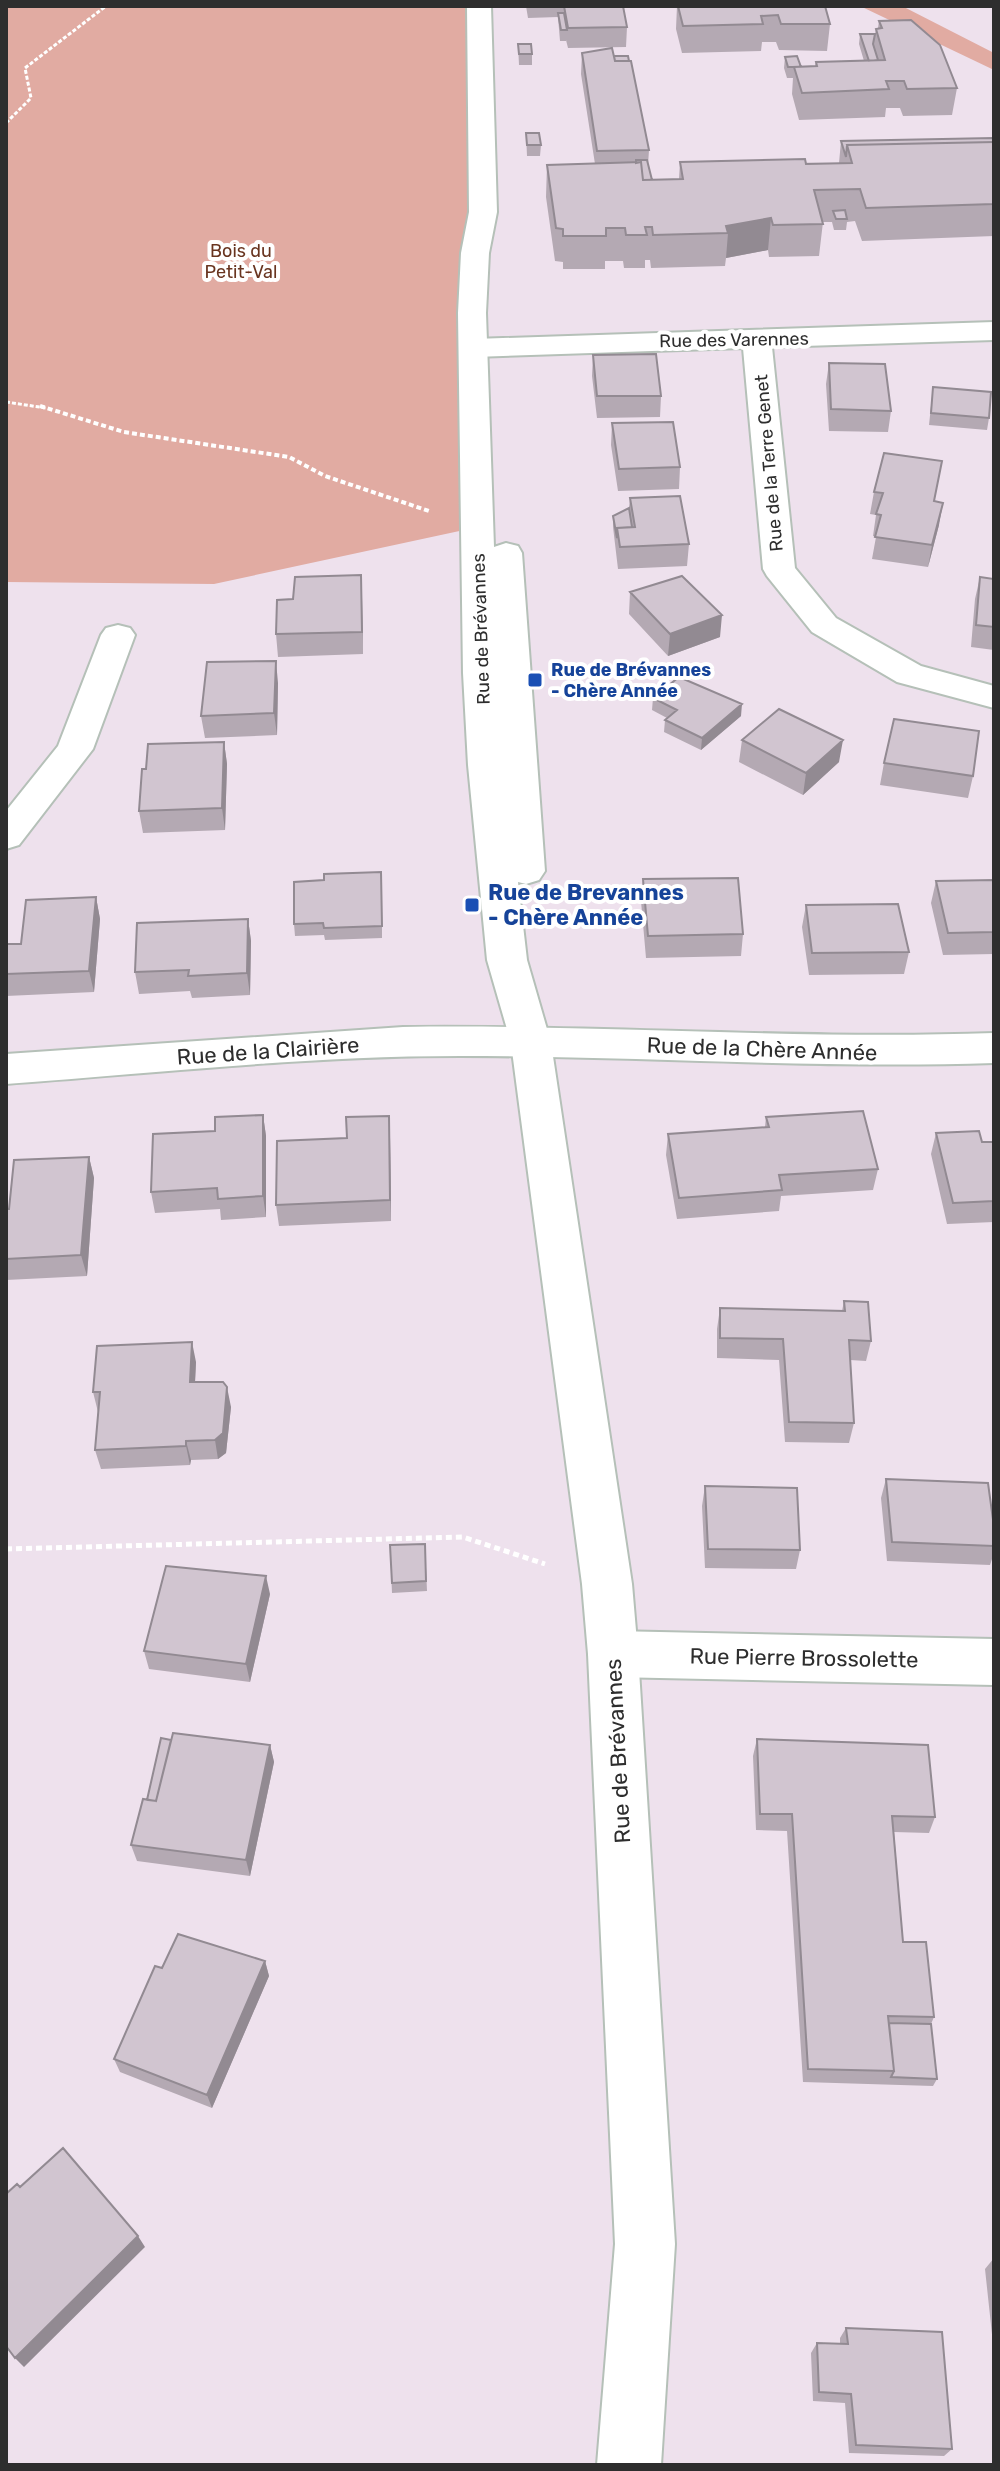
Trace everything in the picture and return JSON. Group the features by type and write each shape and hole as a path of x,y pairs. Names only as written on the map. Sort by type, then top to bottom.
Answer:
{"street":[{"name":"Rue de Brévannes","path":"479,6 483,212 475,253 503,493 528,896 538,984 531,1043"},
{"name":"Rue des Varennes","path":"487,347 993,333"},
{"name":"Rue de la Terre Genet","path":"757,339 779,569 824,625 909,674 994,697"},
{"name":"Rue de Brévannes","path":"487,347 478,527 480,673 486,765 507,960 531,1043 607,1584 613,1654 645,2244 630,2465"},
{"path":"6,836 75,749 118,635"},
{"name":"Rue de la Clairière","path":"6,1069 371,1043 531,1043"},
{"name":"Rue de la Chère Année","path":"531,1043 903,1053 994,1048"},
{"name":"Rue Pierre Brossolette","path":"613,1654 994,1662"},
{"path":"623,2465 630,2465"}],"path":[{"path":"6,123 31,98 25,68 106,6"},
{"path":"6,402 35,405 124,432 289,457 325,476 478,527"},
{"path":"6,1549 463,1537 607,1584"}],"green space":[{"name":"Bois du Petit-Val","path":"6,6 466,6 480,90 478,527 214,584 6,582"},
{"path":"860,6 902,6 994,53 994,70"}],"building":[{"path":"564,6 623,6 627,27 568,28"},
{"path":"678,6 825,6 830,24 781,24 778,15 761,16 763,24 683,26"},
{"path":"558,13 564,13 567,30 561,30"},
{"path":"911,20 940,45 957,88 907,89 904,81 886,81 889,89 802,93 794,67 817,66 816,62 885,60 876,29 882,28 879,21"},
{"path":"860,34 875,34 873,44 878,60 869,61"},
{"path":"518,44 531,44 532,54 519,54"},
{"path":"612,48 615,61 631,61 649,150 597,151 582,53"},
{"path":"614,56 628,56 629,61 615,61"},
{"path":"797,56 801,67 788,67 785,57"},
{"path":"526,133 539,133 541,145 527,145"},
{"path":"993,138 994,142 847,145 846,157 841,141"},
{"path":"994,142 994,204 866,208 860,189 814,190 823,224 773,225 771,218 726,226 728,233 653,235 652,227 645,227 647,235 626,235 625,228 606,228 606,236 563,236 563,229 556,228 547,165 641,162 643,180 683,179 680,162 805,159 806,164 852,163 847,145"},
{"path":"636,160 647,160 652,180 643,180 641,162 636,163"},
{"path":"845,210 847,219 836,219 833,211"},
{"path":"656,354 661,396 597,396 593,355"},
{"path":"829,363 885,364 891,411 831,409"},
{"path":"933,387 991,392 989,418 931,413"},
{"path":"673,422 680,467 619,469 612,423"},
{"path":"884,453 942,461 934,501 943,503 932,545 875,537 881,515 876,514 883,493 874,492"},
{"path":"680,496 689,544 620,547 617,528 635,527 630,498"},
{"path":"629,508 632,527 617,528 617,538 613,516"},
{"path":"361,575 362,632 276,634 277,600 293,599 295,577"},
{"path":"682,576 722,615 670,634 630,592"},
{"path":"980,577 994,579 994,627 976,625"},
{"path":"276,661 274,713 201,716 207,662"},
{"path":"679,677 742,704 702,738 665,720 677,710 653,698"},
{"path":"779,709 843,740 806,773 742,740"},
{"path":"894,719 979,731 973,776 884,763"},
{"path":"224,742 222,808 139,811 142,769 146,769 148,744"},
{"path":"381,872 382,926 324,928 323,923 294,924 294,882 324,880 324,874"},
{"path":"738,878 743,934 648,936 643,879"},
{"path":"994,880 994,932 948,933 936,881"},
{"path":"96,897 89,971 6,974 6,944 21,944 26,900"},
{"path":"898,904 909,952 812,953 806,905"},
{"path":"248,919 247,973 188,976 189,970 135,972 137,923"},
{"path":"863,1111 878,1169 779,1175 782,1190 679,1198 668,1134 769,1127 766,1117"},
{"path":"263,1115 263,1196 218,1199 217,1188 151,1192 153,1134 215,1131 215,1117"},
{"path":"389,1116 390,1200 276,1205 277,1141 347,1138 346,1117"},
{"path":"979,1131 982,1142 994,1142 994,1201 953,1203 936,1133"},
{"path":"89,1157 81,1255 6,1259 6,1209 9,1209 14,1160"},
{"path":"844,1301 868,1302 871,1341 849,1340 854,1423 789,1422 783,1339 720,1338 720,1308 845,1311"},
{"path":"192,1342 190,1382 223,1382 227,1387 223,1433 215,1440 186,1441 186,1446 95,1450 100,1392 93,1392 97,1346"},
{"path":"886,1479 988,1483 994,1546 892,1542"},
{"path":"705,1486 797,1488 800,1550 708,1549"},
{"path":"425,1544 426,1581 392,1583 390,1545"},
{"path":"166,1566 266,1576 246,1664 144,1651"},
{"path":"173,1733 270,1745 246,1860 131,1845 143,1799 156,1801"},
{"path":"161,1738 171,1740 156,1801 147,1800"},
{"path":"757,1739 928,1745 935,1817 892,1816 903,1942 926,1942 934,2017 888,2016 894,2071 808,2069 792,1814 760,1814"},
{"path":"178,1934 265,1961 207,2095 114,2059 155,1966 162,1968"},
{"path":"889,2023 931,2024 937,2079 891,2077 894,2071"},
{"path":"63,2148 138,2236 15,2358 6,2346 6,2194 17,2184 20,2187"},
{"path":"846,2328 942,2332 952,2449 856,2445 851,2394 819,2392 817,2343 848,2344"}],"place":[{"name":"Rue de Brévannes - Chère Année","path":"535,680"},
{"name":"Rue de Brevannes - Chère Année","path":"472,905"}]}
